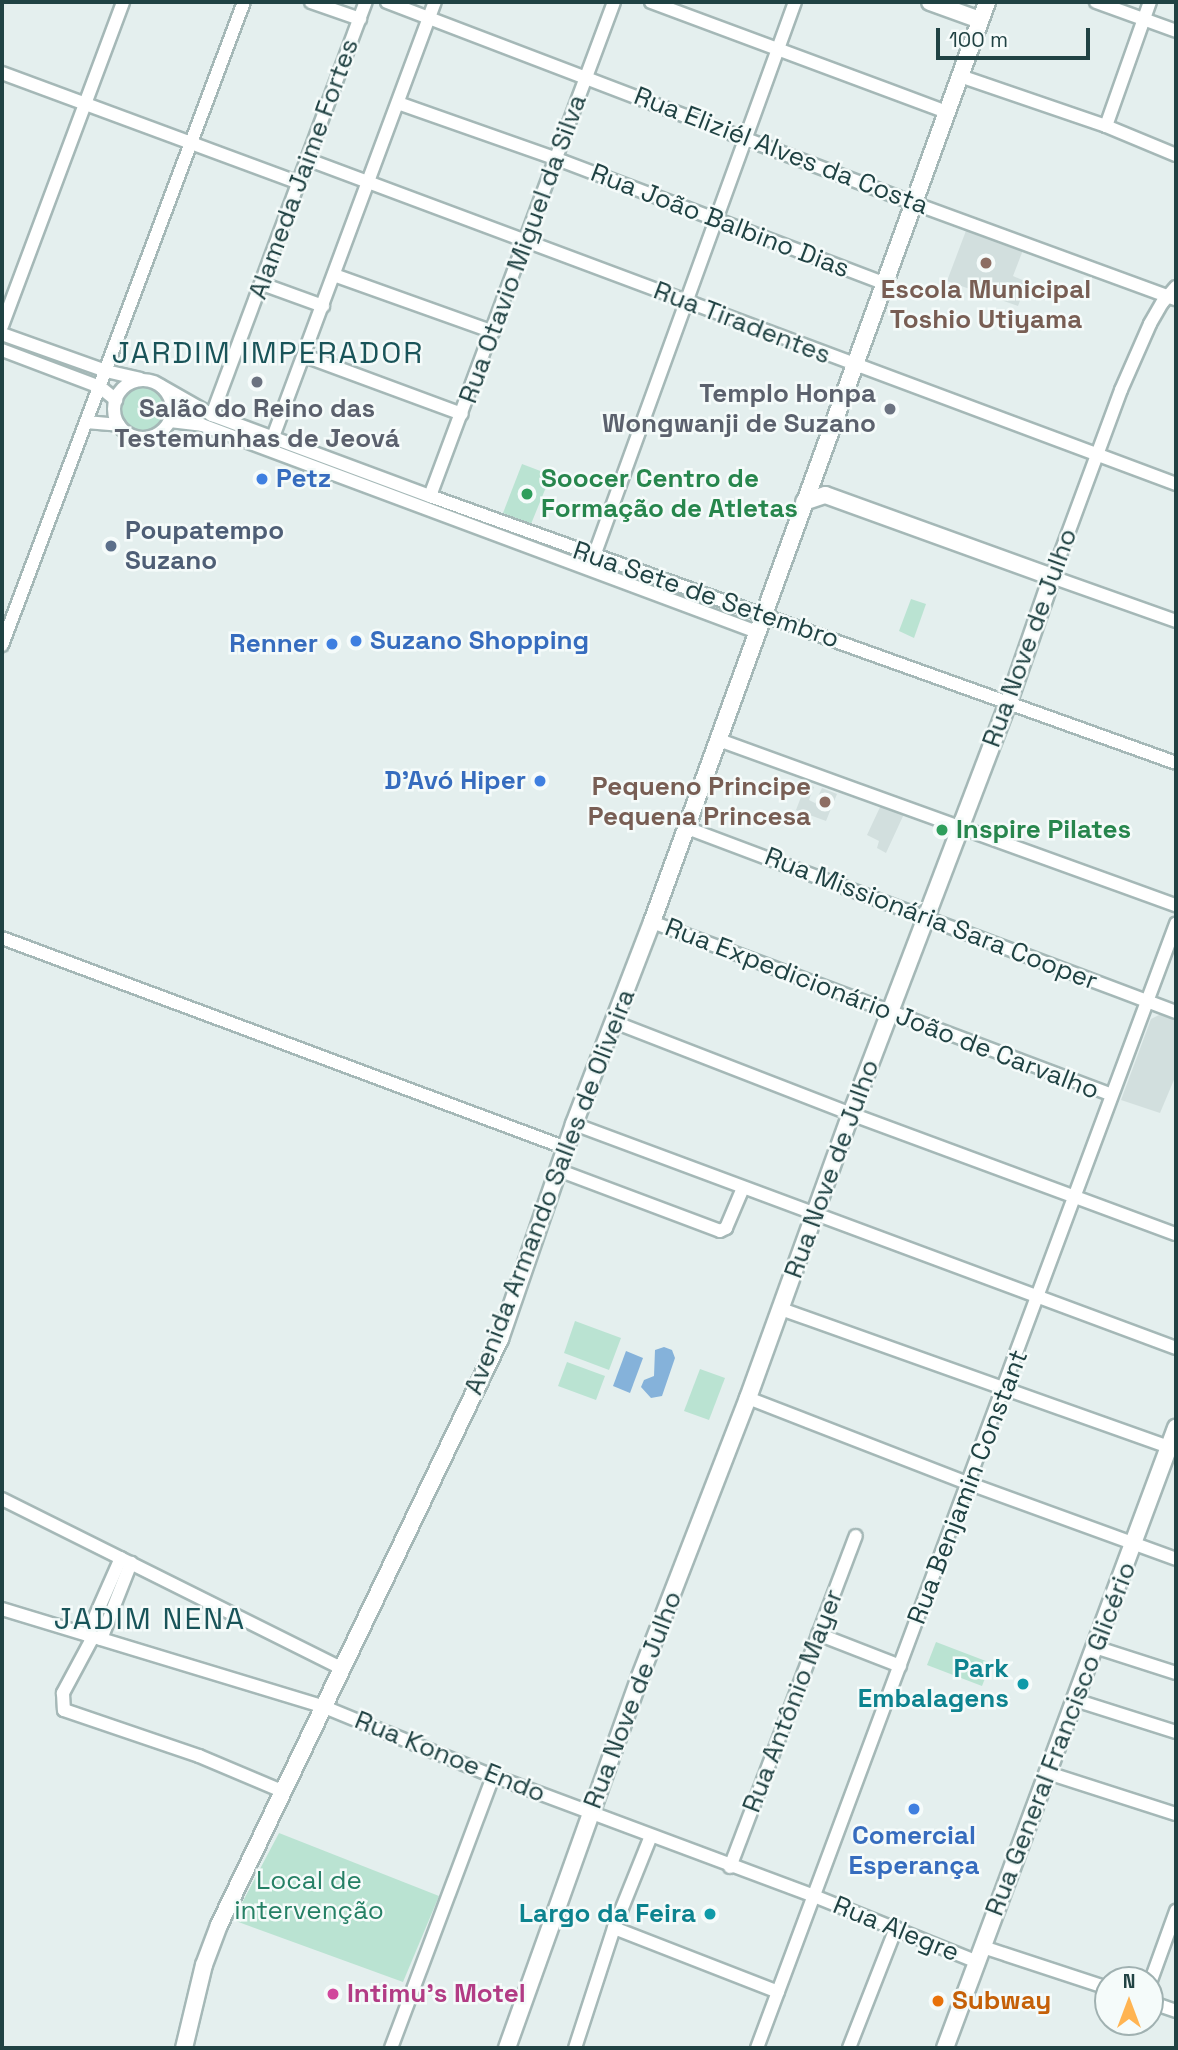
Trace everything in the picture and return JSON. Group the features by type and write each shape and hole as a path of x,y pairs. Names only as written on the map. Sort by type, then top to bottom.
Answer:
{"main road":[{"path":"930,2 980,20"},
{"name":"Avenida Armando Salles de Oliveira","path":"184,2048 204,1965 322,1706 488,1367 987,2"},
{"path":"814,473 825,495"},
{"path":"804,502 825,495 1052,577"},
{"name":"Rua Nove de Julho","path":"507,2048 590,1813 1009,701 1052,577"},
{"name":"Rua General Francisco Glicério","path":"945,2048 1176,1429"}],"street":[{"path":"2,326 123,2"},
{"path":"2,645 5,627 100,387 244,2"},
{"path":"311,2 360,19"},
{"name":"Alameda Jaime Fortes","path":"212,415 366,2"},
{"name":"Rua Eliziél Alves da Costa","path":"387,2 913,203 1174,294"},
{"path":"273,437 435,2"},
{"name":"Rua Otavio Miguel da Silva","path":"430,496 614,2"},
{"path":"651,2 946,112"},
{"path":"594,556 689,303 795,2"},
{"path":"1096,2 1176,31"},
{"path":"1106,126 1150,2"},
{"path":"2,73 299,183"},
{"path":"960,76 1106,126 1176,155"},
{"name":"Rua João Balbino Dias","path":"398,103 557,159 884,283"},
{"name":"Rua Tiradentes","path":"309,160 1176,484"},
{"path":"334,275 493,332"},
{"path":"262,284 323,306"},
{"name":"Rua Nove de Julho","path":"1052,577 1097,455 1150,324 1174,294"},
{"path":"2,334 106,371 143,380 161,386 172,402 170,421 165,429 148,438 130,435 119,425 114,408 126,385 143,380"},
{"path":"2,350 100,387 116,400"},
{"path":"305,356 462,414"},
{"name":"Rua Sete de Setembro","path":"161,386 212,415 594,556 1009,701 1176,764"},
{"name":"Rua Sete de Setembro","path":"170,421 202,425 757,632"},
{"path":"86,422 119,425"},
{"path":"1052,577 1176,621"},
{"path":"719,740 1176,905"},
{"name":"Rua Missionária Sara Cooper","path":"687,828 927,916 1176,1012"},
{"name":"Rua Expedicionário João de Carvalho","path":"652,922 1112,1095"},
{"name":"Rua Benjamin Constant","path":"757,2048 970,1484 1176,924"},
{"path":"2,938 566,1148"},
{"path":"614,1022 1176,1234"},
{"path":"575,1124 1176,1348"},
{"path":"558,1170 720,1231 726,1228 743,1188"},
{"path":"781,1309 1004,1391 1169,1447"},
{"path":"748,1398 970,1484 1176,1559"},
{"path":"2,1499 341,1668"},
{"name":"Rua Antônio Mayer","path":"730,1867 856,1535"},
{"path":"126,1561 94,1637 63,1693 64,1710 199,1756 282,1791"},
{"name":"Rua Konoe Endo","path":"2,1609 322,1706 493,1776 730,1867 814,1896"},
{"path":"818,1634 900,1666"},
{"path":"1095,1647 1176,1673"},
{"path":"1075,1700 1176,1732"},
{"path":"1048,1773 1176,1814"},
{"path":"391,2048 493,1776"},
{"path":"575,2048 614,1928 651,1836"},
{"name":"Rua Alegre","path":"814,1896 896,1928 1094,1984"},
{"path":"1156,1966 1176,1912"},
{"path":"614,1928 778,1992"},
{"path":"849,2048 896,1928"}],"shaded area":[{"name":"Escola Municipal Toshio Utiyama","path":"967,228 1023,250 1013,276 1027,282 1018,306 947,281"},
{"name":"Pequeno Principe Pequena Princesa","path":"806,784 814,787 809,800 815,803 822,788 837,794 826,821 796,810"},
{"path":"881,805 904,814 886,853 877,848 879,841 867,835"},
{"path":"1161,1014 1176,1020 1176,1075 1160,1113 1121,1100 1151,1019"}],"green space":[{"path":"144,384 161,392 169,409 161,426 144,434 127,426 119,409 127,392"},
{"name":"Soocer Centro de Formação de Atletas","path":"522,464 551,475 531,524 503,513"},
{"path":"911,599 926,604 914,638 899,631"},
{"path":"575,1321 621,1338 609,1370 564,1353"},
{"path":"567,1362 605,1376 596,1400 558,1386"},
{"path":"700,1369 725,1378 709,1420 684,1411"},
{"path":"936,1642 991,1663 982,1686 927,1665"},
{"name":"Local de intervenção","path":"279,1833 439,1896 403,1982 233,1920"}],"water":[{"path":"664,1347 672,1350 675,1358 662,1396 651,1398 641,1387 644,1380 654,1376 655,1350"},
{"path":"626,1351 643,1358 630,1393 613,1386"}],"place":[{"name":"Escola Municipal Toshio Utiyama","path":"986,263"},
{"name":"Salão do Reino das Testemunhas de Jeová","path":"257,382"},
{"name":"Templo Honpa Wongwanji de Suzano","path":"890,409"},
{"name":"Petz","path":"262,479"},
{"name":"Soocer Centro de Formação de Atletas","path":"527,494"},
{"name":"Poupatempo Suzano","path":"111,546"},
{"name":"Suzano Shopping","path":"356,641"},
{"name":"Renner","path":"332,644"},
{"name":"D'Avó Hiper","path":"540,781"},
{"name":"Pequeno Principe Pequena Princesa","path":"825,802"},
{"name":"Inspire Pilates","path":"942,830"},
{"name":"Park Embalagens","path":"1023,1684"},
{"name":"Comercial Esperança","path":"914,1809"},
{"name":"Largo da Feira","path":"710,1914"},
{"name":"Intimu's Motel","path":"333,1994"},
{"name":"Subway","path":"938,2001"}],"district":[{"name":"JARDIM IMPERADOR","path":"268,353"},
{"name":"JADIM NENA","path":"150,1619"}]}
